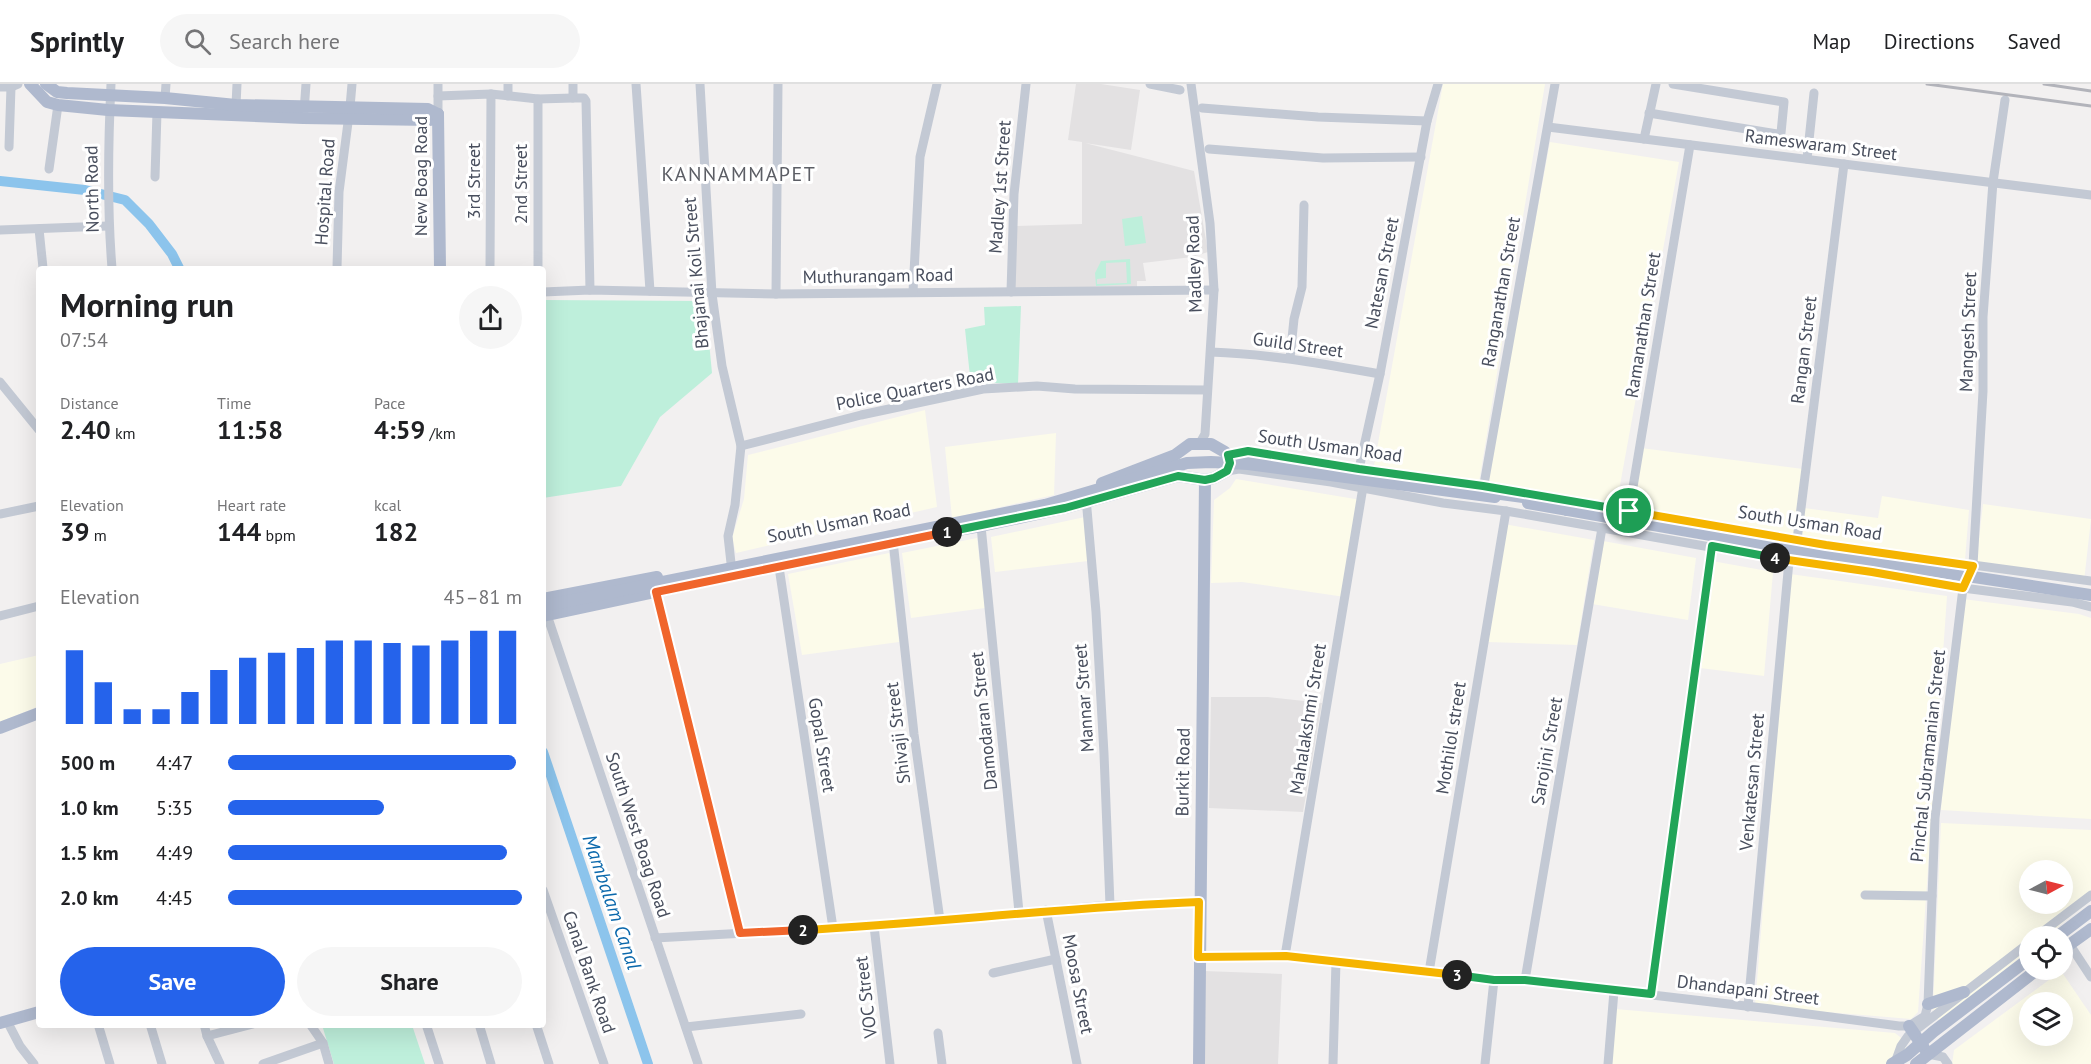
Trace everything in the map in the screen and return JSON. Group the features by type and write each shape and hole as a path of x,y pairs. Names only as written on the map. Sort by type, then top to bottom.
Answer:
{"main road":[{"path":"30,84 47,102 108,110 349,112 430,120 438,114"},
{"path":"46,84 57,92 110,90 304,112"},
{"name":"New Boag Road","path":"438,114 440,266"},
{"path":"1200,443 1211,444 1228,455 1230,463 1227,471"},
{"name":"South Usman Road","path":"546,599 1064,495 1174,455 1185,446 1200,443"},
{"path":"1248,451 1252,457 1292,464 1558,502 1567,510 1792,550 2091,595"},
{"path":"1174,455 1178,476"},
{"name":"South Usman Road","path":"546,612 1045,505 1187,463 1248,464 1470,494 1567,510"},
{"name":"South Usman Road","path":"546,612 656,592 893,542 981,526 1087,501 1178,476 1205,480 1227,471"},
{"name":"Burkit Road","path":"1199,1064 1198,957 1205,480"},
{"path":"1626,532 1632,529 1796,557 1810,553"},
{"path":"0,728 36,714"},
{"path":"2071,926 2091,911"},
{"path":"2073,942 2091,929"},
{"path":"1916,1064 1933,1032 2019,966"},
{"path":"1894,1062 1925,1048 2022,980"},
{"path":"1928,1004 1964,992"},
{"path":"4,1022 36,1013"},
{"path":"1907,1030 1925,1048"}],"street":[{"path":"165,98 166,84"},
{"path":"236,105 237,84"},
{"path":"304,112 306,84"},
{"name":"Hospital Road","path":"337,266 339,192 351,84"},
{"name":"New Boag Road","path":"438,84 438,114"},
{"path":"508,84 508,96"},
{"path":"573,84 573,98"},
{"path":"636,84 650,291"},
{"name":"Bhajanai Koil Street","path":"700,84 712,294 722,366 741,446 735,505 728,536 731,563"},
{"path":"776,294 778,84"},
{"path":"913,292 920,157 937,84"},
{"name":"Madley 1st Street","path":"1011,292 1014,194 1026,84"},
{"path":"1150,84 1180,90"},
{"name":"Madley Road","path":"1191,84 1210,223 1214,290 1205,434 1200,443"},
{"name":"Natesan Street","path":"1359,469 1380,374 1427,122 1438,84"},
{"name":"Ranganathan Street","path":"1480,507 1556,84"},
{"path":"1644,139 1656,84"},
{"path":"1649,113 1777,135 1781,133 1784,102 1673,84"},
{"path":"0,87 15,85 9,147"},
{"name":"North Road","path":"110,90 108,226 112,266"},
{"path":"1807,159 1814,93"},
{"path":"438,96 490,94 538,99 584,98 586,100 590,290"},
{"name":"3rd Street","path":"490,94 490,266"},
{"name":"2nd Street","path":"538,99 538,266"},
{"name":"Mangesh Street","path":"1973,566 1983,391 1983,317 1993,182 2005,100"},
{"path":"49,169 58,105"},
{"path":"1202,108 1427,122"},
{"path":"155,177 157,112"},
{"name":"Rameswaram Street","path":"1548,128 2091,195"},
{"name":"Ramanathan Street","path":"1629,511 1690,145"},
{"path":"1209,149 1323,158 1421,157"},
{"name":"Rangan Street","path":"1792,550 1844,164"},
{"path":"1290,358 1294,319 1302,287 1304,205"},
{"path":"0,230 108,226"},
{"path":"39,229 43,266"},
{"name":"Muthurangam Road","path":"546,292 590,290 776,294 1214,290"},
{"name":"Guild Street","path":"1211,352 1290,358 1380,374"},
{"path":"0,382 36,426"},
{"name":"Police Quarters Road","path":"741,446 861,415 983,389 1036,386 1207,390"},
{"name":"South Usman Road","path":"1228,455 1248,451 1483,486 1629,511 1792,550 1872,572 1963,588 2072,602 2091,607"},
{"name":"South Usman Road","path":"1227,471 1239,470 1363,487 1443,503 1506,511 1712,546 1792,550 1973,566 2091,582"},
{"name":"Mahalakshmi Street","path":"1286,956 1363,487"},
{"name":"Mannar Street","path":"1084,488 1087,501 1104,754 1110,905"},
{"path":"0,514 36,507"},
{"name":"Mothilol street","path":"1429,972 1506,511"},
{"name":"Damodaran Street","path":"981,526 1019,912"},
{"name":"Sarojini Street","path":"1525,980 1602,528"},
{"name":"Shivaji Street","path":"893,542 914,734 940,920"},
{"path":"1651,994 1712,546"},
{"name":"Venkatesan Street","path":"1748,1007 1792,550"},
{"name":"Pinchal Subramanian Street","path":"1928,1004 1935,818 1963,588 1973,566"},
{"name":"Gopal Street","path":"779,567 833,928"},
{"path":"656,592 740,933"},
{"path":"0,616 36,607"},
{"name":"South West Boag Road","path":"546,618 698,1064"},
{"path":"1865,895 1932,896"},
{"path":"2050,926 2091,895"},
{"path":"655,938 874,926 1110,905 1199,902"},
{"name":"Moosa Street","path":"1046,910 1077,1064"},
{"name":"Canal Bank Road","path":"547,911 604,1064"},
{"name":"VOC Street","path":"874,926 890,1064"},
{"path":"1907,1030 1964,992 2019,950"},
{"path":"2073,955 2091,977"},
{"name":"Dhandapani Street","path":"1198,957 1286,956 1494,980 1525,980 1651,994 1907,1030"},
{"path":"993,974 1056,959"},
{"path":"1333,1064 1336,962"},
{"path":"1485,1064 1494,980"},
{"path":"1608,1064 1614,990"},
{"path":"1894,1062 1907,1030 1925,1016 1928,1004"},
{"path":"686,1027 801,1014"},
{"path":"4,1022 34,1064"},
{"path":"99,1028 110,1064"},
{"path":"151,1028 162,1064"},
{"path":"205,1028 220,1064"},
{"path":"207,1036 237,1028"},
{"path":"313,1028 323,1043 329,1064"},
{"path":"427,1028 439,1064"},
{"path":"480,1028 491,1064"},
{"path":"537,1028 549,1064"},
{"path":"938,1033 942,1064"},
{"path":"263,1064 323,1043"},
{"path":"1925,1048 1942,1057 1948,1064"}],"shaded area":[{"path":"1076,84 1101,84 1140,90 1131,150 1085,143 1194,171 1208,252 1192,257 1143,263 1146,281 1137,281 1137,288 1013,289 1017,226 1082,224 1082,142 1068,140"},
{"path":"1443,84 1545,84 1478,488 1373,471"},
{"path":"1550,142 1679,162 1616,507 1486,489"},
{"path":"925,410 937,507 736,553 732,538 744,499 748,455"},
{"path":"1056,433 1054,495 952,518 945,447"},
{"path":"1641,448 1803,469 1797,536 1629,507"},
{"path":"1236,479 1361,500 1345,597 1242,582 1211,583 1214,500 1230,488"},
{"path":"1882,496 1969,510 1965,560 1799,539 1804,508 1878,518"},
{"path":"1983,504 2091,519 2084,581 1976,566"},
{"path":"1085,517 1088,561 995,572 991,537"},
{"path":"1504,524 1594,540 1577,645 1488,642"},
{"path":"977,538 985,608 911,618 902,553"},
{"path":"1603,541 1696,558 1688,620 1592,604"},
{"path":"889,553 899,642 802,655 788,574"},
{"path":"1712,561 1773,572 1764,676 1700,668"},
{"path":"1790,574 1947,596 1918,1012 1911,1019 1755,1006"},
{"path":"1963,599 2079,614 2091,618 2091,819 1941,810 1958,604"},
{"path":"36,656 36,707 0,722 0,664"},
{"path":"1211,697 1268,697 1322,703 1303,812 1209,808"},
{"path":"1941,823 2091,830 2091,899 2059,926 2019,926 2019,958 1943,1021 1935,1018 1933,1007"},
{"path":"1204,971 1282,974 1278,1064 1205,1064"},
{"path":"2049,980 2067,980 2091,1015 2091,1064 1952,1064 1954,1050 2019,1002 2019,1046 2073,1046 2073,992 2033,992"},
{"path":"1615,1009 1895,1033 1905,1041 1906,1049 1887,1064 1612,1064"}],"green space":[{"path":"1142,216 1146,243 1125,246 1122,219"},
{"path":"1130,259 1131,284 1096,286 1095,273 1101,261","holes":["1126,262 1127,283 1097,284 1097,279 1106,278 1106,263"]},
{"path":"546,300 698,301 698,321 707,321 712,373 660,417 621,486 546,498"},
{"path":"1021,306 1018,384 993,383 971,386 965,329 985,325 984,307"},
{"path":"323,1028 413,1028 425,1064 334,1064"}],"waterway":[{"name":"Mambalam Canal","path":"0,181 85,190 125,200 149,224 172,254 178,266"},
{"name":"Mambalam Canal","path":"546,761 648,1064"}],"railway":[{"path":"1927,84 2091,106"},
{"path":"2044,84 2091,91"}],"district":[{"name":"KANNAMMAPET","path":"739,174"}],"route":[{"path":"1248,451 1483,486 1629,511 1826,545 1973,566 1963,588 1872,572 1789,561 1712,546 1651,994 1525,980 1494,980 1286,956 1198,957 1199,902 1110,905 874,926 740,933 656,592 1065,508 1178,476 1205,480 1214,478 1227,471 1230,463 1228,455 1248,451"}]}
